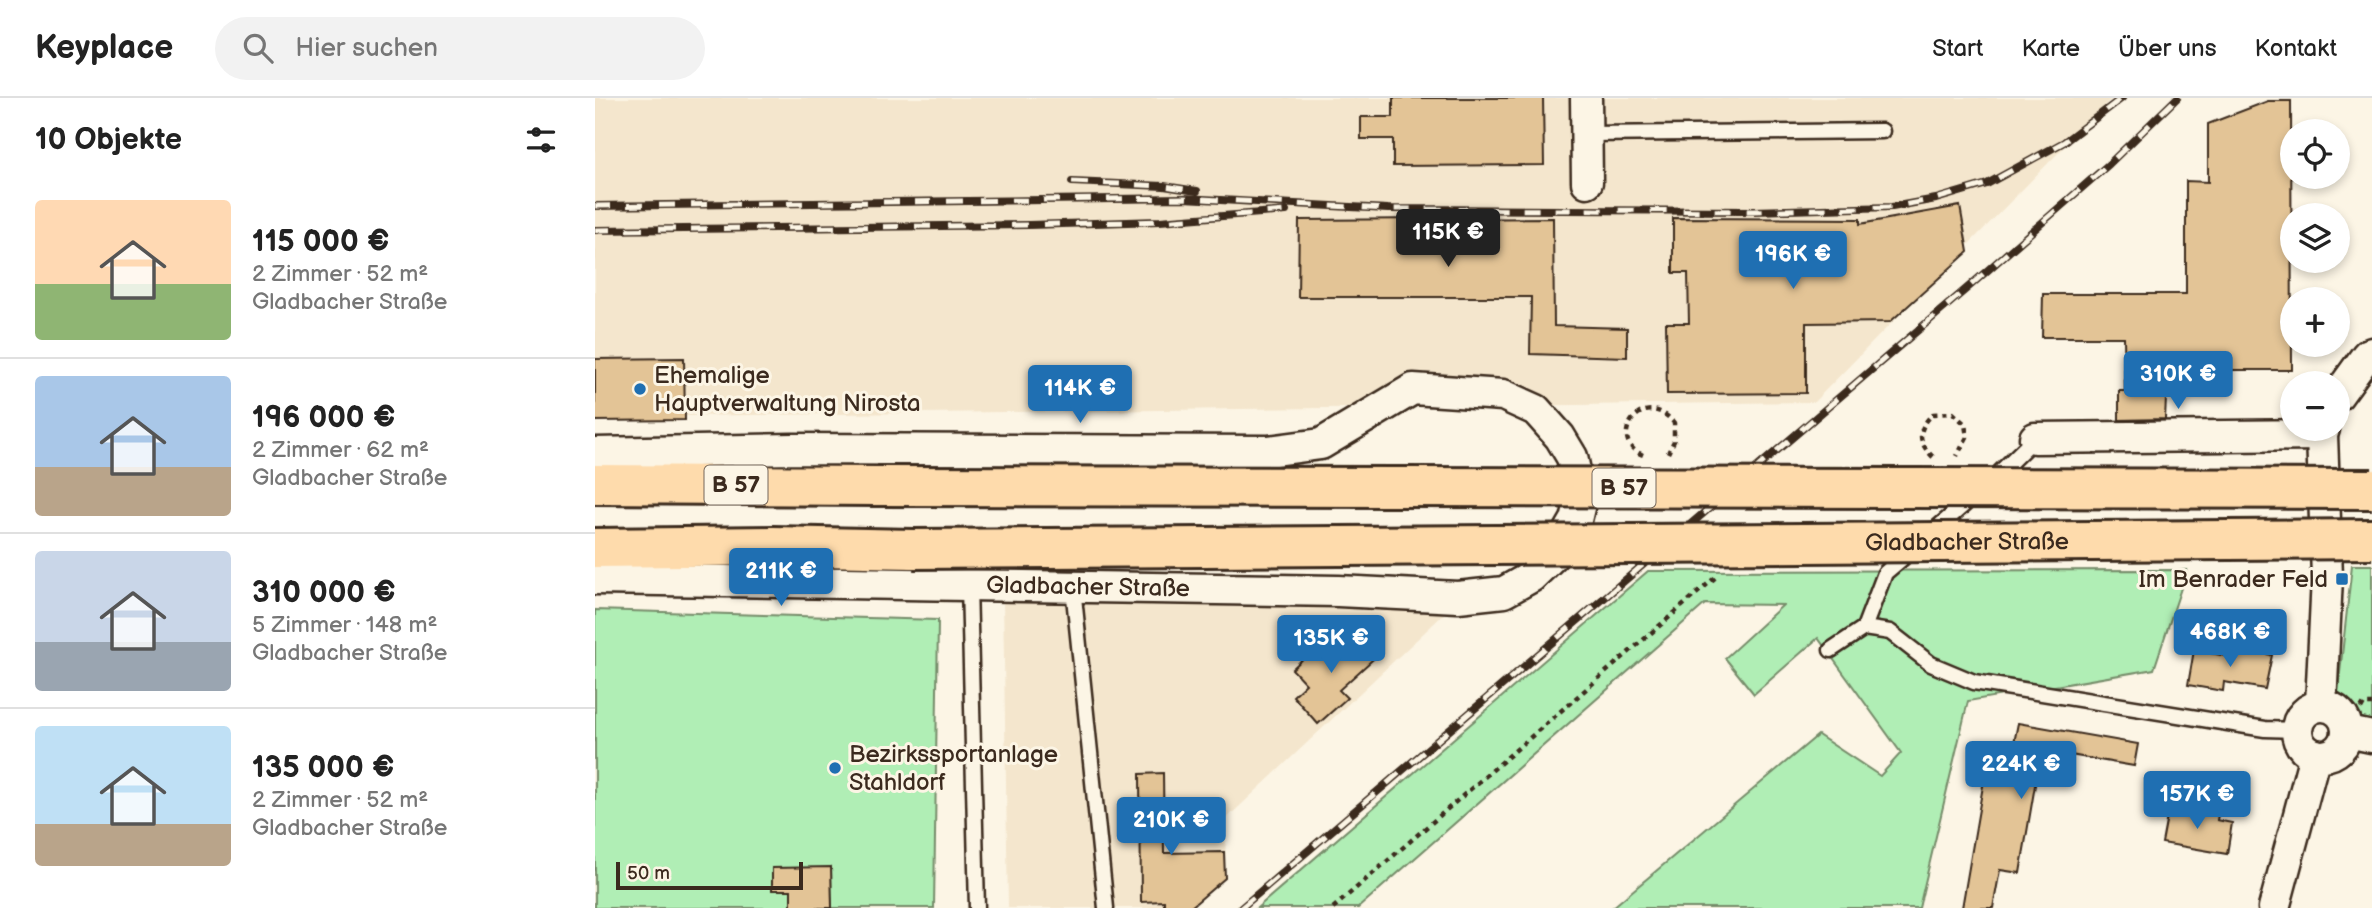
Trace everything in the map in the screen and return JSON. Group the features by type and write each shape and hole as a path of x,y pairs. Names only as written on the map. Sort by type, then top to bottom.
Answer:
{"main road":[{"name":"B 57","path":"595,484 2372,489"},
{"name":"Gladbacher Straße","path":"595,548 773,546 913,549 2372,539"}],"street":[{"path":"1586,98 1587,183"},
{"path":"2350,378 2367,355 2372,353"},
{"name":"Gladbacher Straße","path":"595,453 793,449 1268,452 1321,444 1413,389 1503,396 1536,410 1560,437 1571,457 1581,499 1576,520 1558,551 1531,577 1504,592 1458,597 1338,591 595,579"},
{"path":"2035,438 2280,433"},
{"path":"2321,705 2326,577 2323,441"},
{"path":"2321,705 2336,709 2360,734 2330,755 2315,755 2305,750 2297,730 2304,714 2321,705"},
{"path":"2274,908 2315,755"}],"lane":[{"path":"1587,134 1882,131"},
{"path":"1831,650 1864,628 1885,573 2019,457 2035,438"},
{"path":"969,585 977,908"},
{"path":"1073,587 1106,908"},
{"path":"1864,628 1890,632 1931,664 1973,682 2265,729 2297,730"}],"path":[{"path":"1646,457 1633,452 1627,443 1626,430 1631,419 1650,410 1659,410 1674,423 1674,441 1668,453"},
{"path":"1936,460 1922,447 1919,435 1923,423 1933,414 1953,413 1965,424 1967,437 1959,455 1950,460"},
{"path":"1333,908 1712,578 1724,573"}],"shaded area":[{"path":"595,98 2112,98 1814,402 595,417"},
{"path":"1003,598 1446,612 1226,819 1225,878 1190,908 1008,908"}],"green space":[{"path":"2352,565 2372,565 2372,747 2337,700"},
{"path":"2187,570 2154,669 1968,701 1919,908 1612,908 1818,735 1880,776 1901,753 1818,638 1754,694 1725,658 1783,605 1705,604 1358,908 1257,908 1648,571"},
{"name":"Bezirkssportanlage Stahldorf","path":"595,610 938,620 934,908 832,908 831,867 791,890 791,908 595,908"}],"building":[{"path":"1393,98 1543,98 1544,165 1393,166 1393,139 1361,139 1361,117 1393,117"},
{"path":"2268,101 2291,101 2291,119 2280,119 2280,189 2291,189 2291,203 2280,203 2280,273 2292,273 2292,287 2280,287 2280,357 2292,357 2292,370 2197,370 2197,377 2167,377 2165,419 2119,420 2119,391 2125,391 2124,337 2042,337 2043,294 2186,294 2186,181 2208,182 2208,124"},
{"path":"1960,206 1968,252 1890,322 1806,323 1806,393 1667,394 1666,323 1689,323 1688,273 1673,273 1673,218 1860,219 1860,224"},
{"path":"1553,218 1554,326 1627,328 1627,357 1530,354 1531,297 1298,297 1299,220"},
{"name":"Ehemalige Hauptverwaltung Nirosta","path":"684,358 685,420 595,421 595,359"},
{"path":"1362,632 1381,652 1339,690 1347,698 1318,724 1293,696 1306,684 1292,669 1321,642 1335,657"},
{"path":"2229,647 2272,655 2265,689 2224,682 2223,691 2188,685 2194,650 2227,656"},
{"path":"2018,723 2138,744 2134,766 2041,750 2020,873 2000,870 1993,908 1962,908 1990,745 2013,748"},
{"path":"1163,773 1164,853 1224,852 1225,878 1190,908 1164,908 1164,901 1141,902 1140,774"},
{"path":"2183,809 2218,815 2217,820 2232,823 2227,854 2162,843 2168,811 2183,814"},
{"path":"831,867 832,908 791,908 791,890 772,890 772,868"}],"railway":[{"path":"595,206 1184,198 1388,209 1754,211 1892,207 1936,199 1987,184 2064,142 2122,98"},
{"path":"1241,908 1972,284 2109,164 2177,98"},
{"path":"1072,182 1164,186 1197,191"},
{"path":"595,230 1029,225 1160,221 1286,211"}],"place":[{"name":"Ehemalige Hauptverwaltung Nirosta","path":"640,389"},
{"name":"Im Benrader Feld","path":"2342,579"},
{"name":"Bezirkssportanlage Stahldorf","path":"835,768"}]}
